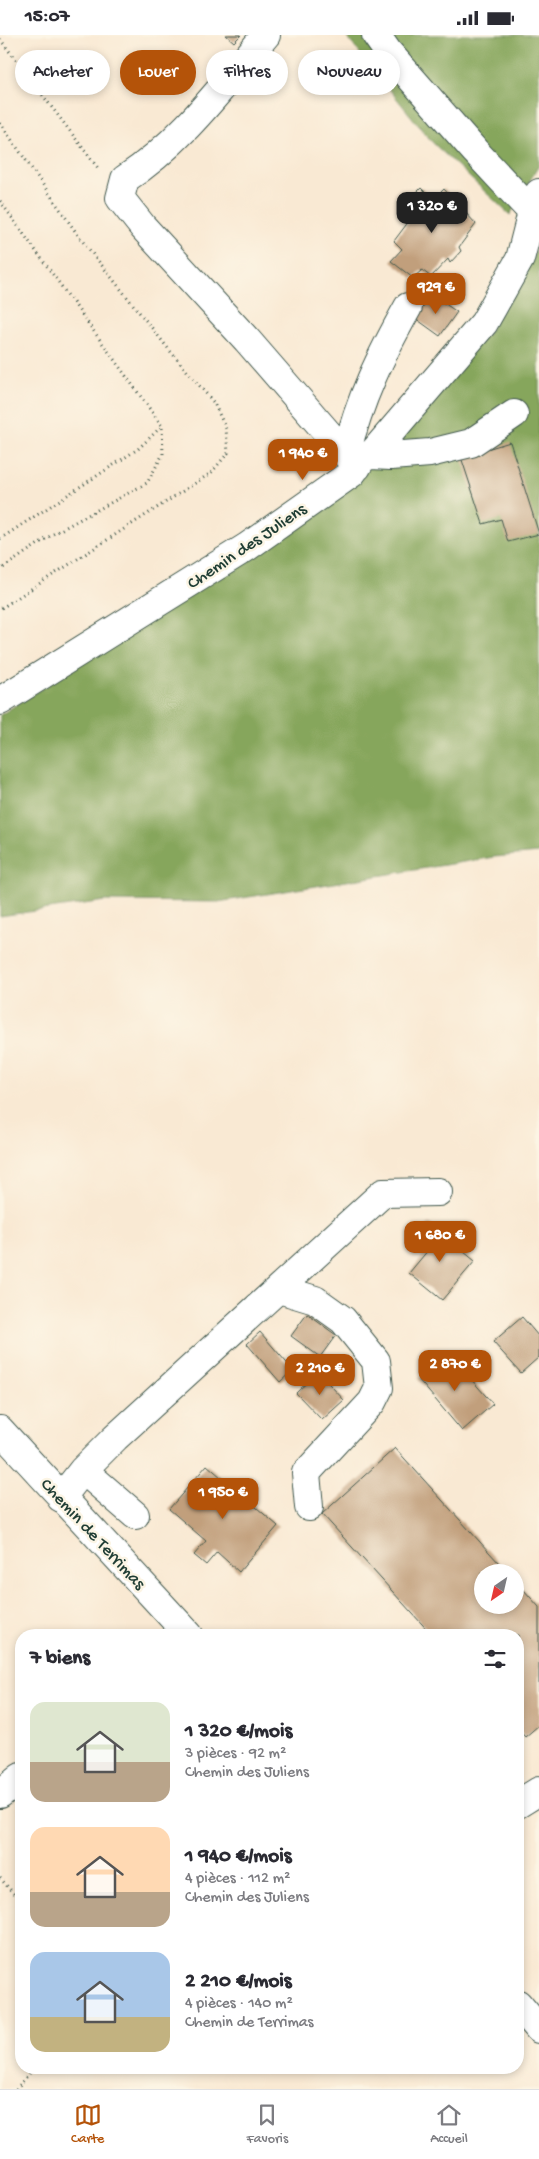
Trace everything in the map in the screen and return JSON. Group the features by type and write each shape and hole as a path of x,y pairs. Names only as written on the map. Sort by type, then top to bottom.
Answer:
{"street":[{"path":"266,35 184,131 141,169 125,179 120,198 143,227 358,459"},
{"path":"376,35 388,52 475,151 537,207"},
{"name":"Chemin des Juliens","path":"0,701 247,547 352,473 358,459 484,323 520,259 537,207"},
{"path":"358,459 355,418 380,357 408,307"},
{"path":"358,459 430,453 471,443 514,414"},
{"path":"61,1498 83,1470 115,1438 383,1193 438,1192"},
{"path":"279,1289 315,1300 343,1320 376,1361 379,1388 372,1402 306,1473 309,1507"},
{"name":"Chemin de Terrimas","path":"0,1430 181,1629"},
{"path":"83,1470 135,1515"},
{"path":"0,1794 15,1782"},
{"path":"524,1800 539,1791"},
{"path":"524,2011 539,2029"}],"path":[{"path":"0,39 120,198"},
{"path":"0,123 80,238 214,403 226,429 228,453 211,473 0,609"},
{"path":"0,201 162,425 163,454 146,483 53,534 0,571"},
{"path":"0,539 138,449 162,425"},
{"path":"0,1878 15,1894"},
{"path":"16,2089 29,2074"}],"green space":[{"path":"345,35 539,35 539,165 510,215 433,143 394,95 400,95 400,50 357,50"},
{"path":"539,245 539,853 494,857 218,902 105,901 0,916 0,715 304,523 488,333"}],"building":[{"path":"226,35 241,35 234,42"},
{"path":"421,188 433,200 444,189 476,224 459,247 461,251 450,263 448,259 431,277 422,270 413,278 391,261 402,249 394,241 409,221 406,218 414,209 408,201"},
{"path":"432,295 457,312 440,336 415,318"},
{"path":"510,442 539,534 508,542 501,519 483,524 461,457"},
{"path":"429,1223 475,1261 442,1300 409,1273 429,1249 416,1238"},
{"path":"307,1314 336,1335 320,1357 291,1336"},
{"path":"522,1317 539,1337 539,1357 521,1373 493,1342"},
{"path":"260,1332 293,1370 280,1382 247,1344"},
{"path":"448,1353 493,1404 462,1431 418,1379"},
{"path":"318,1372 344,1400 322,1420 296,1393"},
{"path":"395,1448 500,1564 474,1564 474,1614 524,1614 524,1590 539,1607 539,1725 525,1737 524,1736 524,1629 427,1629 322,1514"},
{"path":"207,1465 278,1526 239,1572 217,1552 206,1565 194,1555 206,1541 169,1509"}]}
